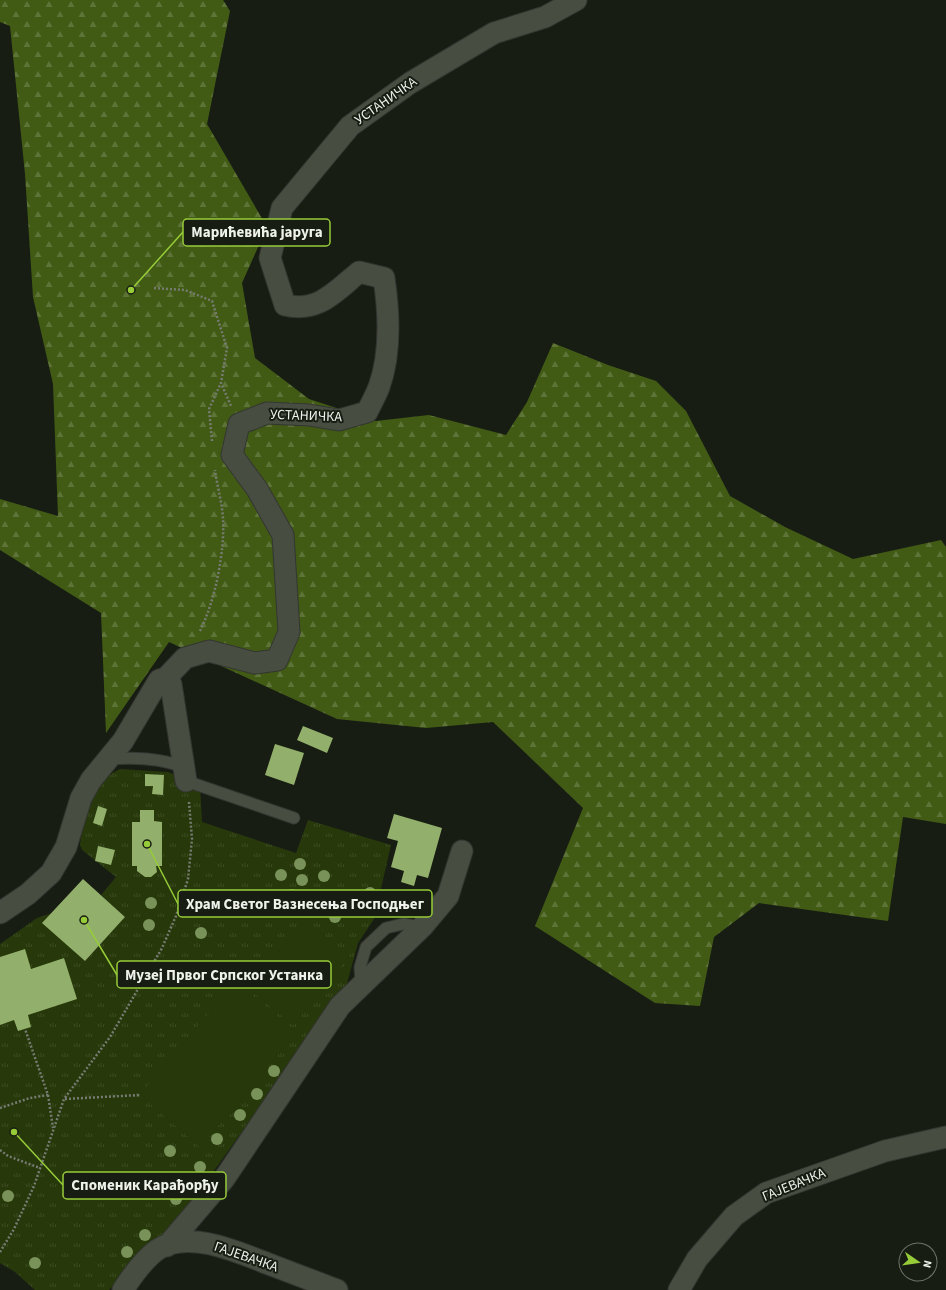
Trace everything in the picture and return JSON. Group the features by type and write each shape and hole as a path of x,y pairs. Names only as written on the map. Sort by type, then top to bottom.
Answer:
{"street":[{"name":"УСТАНИЧКА","path":"239,424 266,413 309,415 339,420 367,412 379,386 389,339 387,295 384,278 359,272 330,297 310,307 285,305 270,258 282,208 350,126 410,82 494,33 545,17 576,0"},
{"path":"0,913 28,894 51,873 66,847 81,798 91,780 110,759 123,741 160,680 166,678 185,658 209,651 256,663 277,660 289,632 283,535 257,489 232,455 239,424"},
{"path":"166,678 171,684 185,774"},
{"path":"167,1246 224,1179 336,1012 361,984 422,927 448,896 462,851"},
{"name":"ГАЈЕВАЧКА","path":"679,1290 698,1259 734,1216 766,1193 885,1151 946,1137"},
{"name":"ГАЈЕВАЧКА","path":"123,1290 157,1250 167,1246 193,1242 222,1246 337,1290"}],"lane":[{"path":"110,759 151,758 169,762 185,774 294,818"}],"path":[{"path":"154,288 185,290 212,301 227,348 221,383 209,409 212,446"},
{"path":"221,383 239,424"},
{"path":"185,658 202,627 216,585 224,544 223,517 215,468"},
{"path":"0,1252 14,1229 34,1186 64,1099 110,1037 162,948 176,916 188,879 192,839 185,774"},
{"path":"25,1029 48,1096 53,1129"},
{"path":"64,1099 140,1095"},
{"path":"0,1108 30,1098 48,1096"},
{"path":"0,1150 8,1156 40,1168"}],"green space":[{"path":"0,0 223,0 230,11 207,124 267,227 242,283 255,358 309,399 376,421 429,415 506,435 527,402 553,343 608,365 656,381 686,411 730,496 785,527 853,559 941,540 946,547 946,824 903,817 888,921 759,903 714,937 700,1006 655,1003 535,926 583,808 493,722 426,728 337,719 169,642 106,733 101,613 0,550 0,499 58,516 53,384 33,297 25,174 10,26 0,22"},
{"path":"120,769 168,772 200,786 202,822 296,853 308,820 391,845 374,919 358,943 346,987 185,1211 109,1290 35,1290 15,1272 0,1263 0,944 37,918 52,913 43,923 85,961 125,917 101,895 116,877 82,850 80,845 87,813 97,791 111,774"},
{"path":"305,919 349,956 293,1025 248,988"},
{"path":"231,987 292,1038 200,1147 140,1095"}],"building":[{"path":"303,726 333,738 327,753 297,740"},
{"path":"275,744 304,753 294,785 265,775"},
{"path":"145,774 164,775 163,795 152,794 153,786 145,786"},
{"path":"98,806 107,809 102,826 93,823"},
{"path":"140,810 154,810 154,821 162,822 162,866 156,866 157,872 151,877 145,877 137,871 137,866 132,866 132,822 140,822"},
{"path":"394,814 442,828 428,878 417,875 414,886 401,882 404,871 391,867 398,841 387,838"},
{"path":"98,846 115,850 111,865 95,861"},
{"path":"83,879 125,917 85,961 42,923"},
{"path":"25,949 31,969 64,958 77,999 28,1015 31,1027 18,1031 14,1020 0,1025 0,957"}],"place":[{"name":"Марићевића јаруга","path":"131,290"},
{"name":"Храм Светог Вазнесења Господњег","path":"147,844"},
{"name":"Музеј Првог Српског Устанка","path":"84,920"},
{"name":"Споменик Карађорђу","path":"14,1132"}]}
